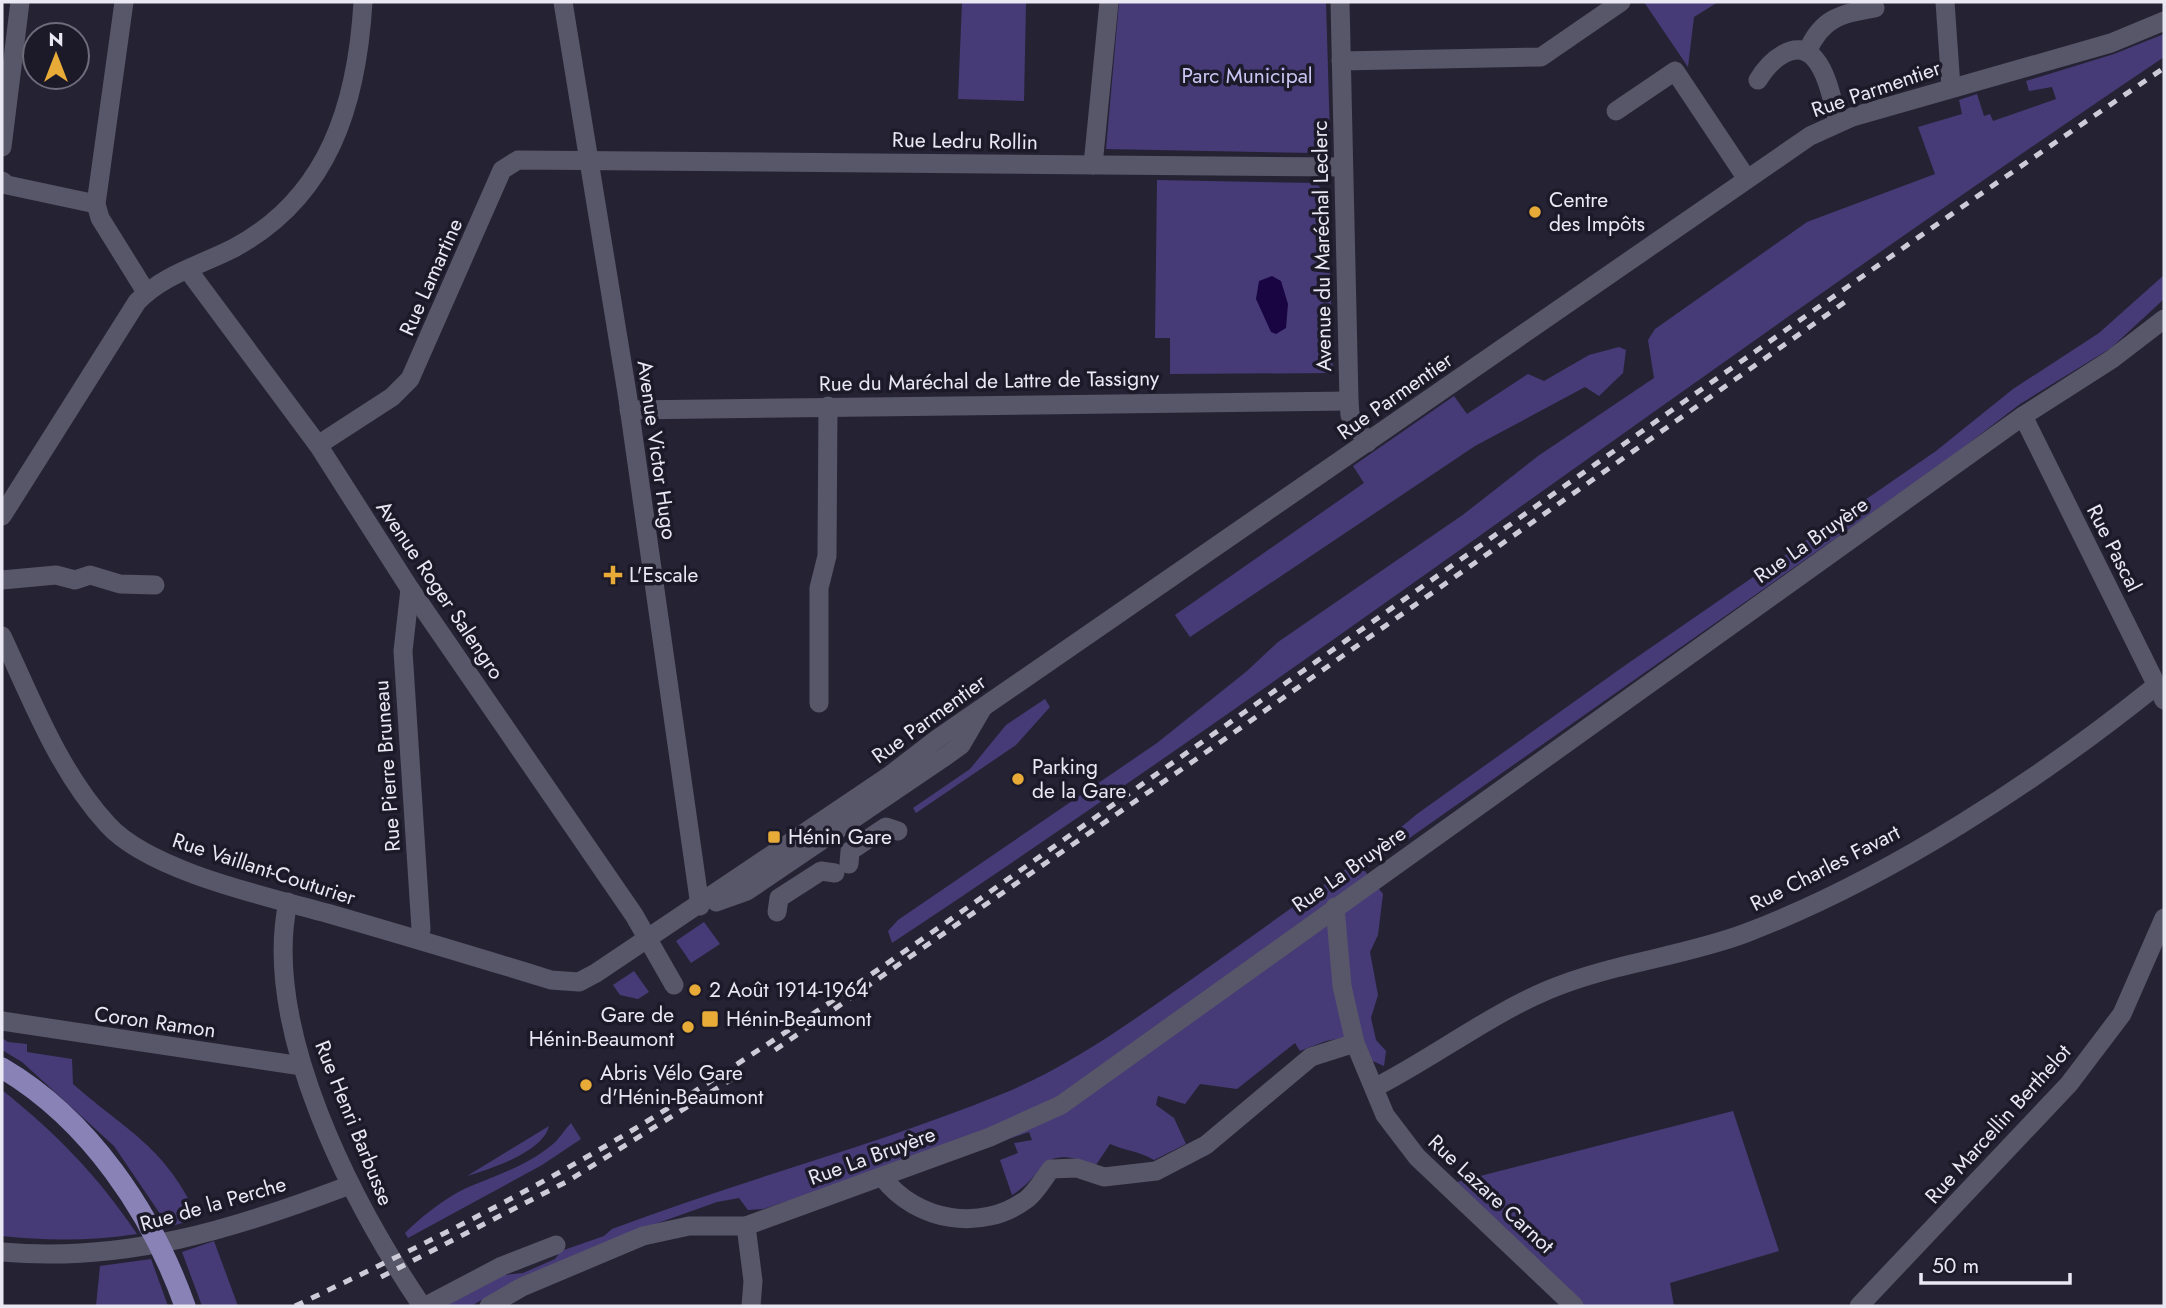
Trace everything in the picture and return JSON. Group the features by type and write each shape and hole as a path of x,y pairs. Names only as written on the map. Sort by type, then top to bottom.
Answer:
{"main road":[{"path":"2,1068 46,1101 122,1182 165,1256 185,1306"}],"street":[{"path":"2,147 4,113 20,2"},
{"path":"124,2 96,204 100,218 146,292"},
{"path":"2,516 43,446 136,302 146,292 258,234 283,215 320,168 335,139 351,88 361,38 363,2"},
{"name":"Avenue Victor Hugo","path":"563,2 629,410 700,906"},
{"path":"1093,165 1109,2"},
{"name":"Avenue du Maréchal Leclerc","path":"1340,2 1349,401 1350,415 1367,443"},
{"path":"1341,61 1541,57 1621,2"},
{"path":"1945,2 1951,87"},
{"path":"1807,52 1814,36 1834,18 1875,8"},
{"name":"Rue Parmentier","path":"585,980 700,906 1810,136 1838,122 2110,43 2164,21"},
{"path":"1758,80 1779,55 1793,51 1807,52 1816,60 1838,122"},
{"path":"1616,111 1675,71 1747,179"},
{"name":"Rue Ledru Rollin","path":"587,158 1343,167"},
{"name":"Rue Lamartine","path":"318,445 392,397 410,379 502,170 518,159 587,158"},
{"path":"2,181 7,185 96,204"},
{"name":"Avenue Roger Salengro","path":"188,270 318,445 410,589 649,939 674,985"},
{"name":"Rue La Bruyère","path":"489,1306 534,1282 643,1236 689,1226 746,1226 990,1137 1061,1105 2023,416 2112,359 2164,319"},
{"name":"Rue du Maréchal de Lattre de Tassigny","path":"629,410 1349,401"},
{"path":"819,703 819,588 827,556 828,406"},
{"name":"Rue Pascal","path":"2023,416 2160,693"},
{"path":"2,580 56,575 75,580 90,575 120,583 155,585"},
{"name":"Rue Pierre Bruneau","path":"410,589 402,651 421,929 419,939"},
{"name":"Rue Vaillant-Couturier","path":"2,636 56,748 109,826 151,856 288,902 551,980 585,980"},
{"name":"Rue Charles Favart","path":"1374,1088 1421,1064 1500,1013 1549,989 1595,973 1712,944 1833,894 2012,788 2160,693"},
{"path":"777,912 779,898 821,871 842,868 850,851 886,827 898,831"},
{"name":"Rue Henri Barbusse","path":"288,902 284,962 291,1016 302,1066 350,1185 424,1306"},
{"name":"Rue Lazare Carnot","path":"1335,907 1342,986 1355,1043 1385,1115 1417,1157 1574,1306"},
{"name":"Rue Marcellin Berthelot","path":"1859,1306 2069,1084 2122,1014 2164,918"},
{"name":"Coron Ramon","path":"2,1021 302,1066"},
{"path":"883,1178 900,1198 949,1219 974,1218 1003,1210 1028,1198 1051,1169 1077,1168 1104,1177 1156,1171 1206,1145 1311,1057 1355,1043"},
{"name":"Rue de la Perche","path":"2,1252 89,1255 148,1247 179,1241 350,1185"},
{"path":"746,1226 753,1281 751,1306"},
{"path":"424,1306 502,1265 555,1245"}],"green space":[{"path":"962,2 1026,2 1024,101 958,99"},
{"name":"Parc Municipal","path":"1119,2 1326,2 1330,138 1313,153 1106,149"},
{"path":"1644,2 1718,2 1694,17 1688,67"},
{"path":"2164,34 2164,57 1845,277 1212,725 892,943 888,931 898,920 1157,743 1247,671 1278,642 1464,514 1538,456 1654,378 1648,340 1655,329 1807,222 1935,174 1918,127 1962,114 1959,100 1977,94 1984,116 1990,114 1993,121 2056,99 2052,87 2029,91 2026,81 2114,54"},
{"path":"1157,180 1316,183 1328,196 1333,373 1170,374 1170,338 1155,338"},
{"path":"2164,275 2164,299 2111,348 2020,404 1947,460 1364,870 1383,894 1378,935 1370,952 1378,995 1371,1018 1376,1040 1386,1051 1384,1066 1368,1059 1358,1035 1326,1041 1300,1051 1295,1043 1237,1089 1200,1084 1185,1104 1158,1096 1156,1105 1174,1118 1186,1144 1154,1160 1110,1144 1096,1165 1063,1157 1053,1159 1012,1195 1000,1160 1018,1153 1014,1143 1032,1140 1029,1132 994,1144 879,1171 763,1209 748,1210 739,1198 717,1202 644,1228 494,1293 471,1306 441,1306 504,1275 523,1273 555,1259 561,1251 604,1236 612,1229 954,1113 1028,1083 1077,1056 1124,1026 1377,847 1417,814 1627,664 1936,451 2013,389 2099,333"},
{"path":"1619,347 1626,350 1623,373 1599,396 1585,387 1475,446 1190,637 1175,615 1364,483 1353,466 1454,396 1467,414 1528,374 1544,381 1589,355"},
{"path":"1045,699 1050,707 1016,745 916,813 913,808 970,769 1006,725"},
{"path":"704,922 720,944 691,963 676,941"},
{"path":"634,971 649,992 638,999 620,995 613,985"},
{"path":"2,1038 8,1042 27,1044 27,1052 72,1059 73,1084 159,1157 198,1218 169,1227 114,1146 22,1062 2,1050"},
{"path":"2,1090 75,1156 137,1234 70,1240 2,1236"},
{"path":"1733,1111 1779,1251 1670,1283 1674,1306 1574,1306 1445,1185"},
{"path":"571,1123 581,1139 542,1165 408,1238 405,1233 436,1206 454,1194 534,1158 553,1144"},
{"path":"549,1126 537,1144 526,1151 501,1164 467,1176"},
{"path":"214,1241 238,1306 202,1306 182,1252"},
{"path":"151,1259 168,1306 96,1306 100,1266"}],"shaded area":[{"path":"1272,276 1281,281 1288,304 1286,328 1276,334 1271,332 1256,299 1259,281"}],"railway":[{"path":"295,1306 432,1239 567,1168 654,1117 796,1025 2164,68"},
{"path":"775,1050 1195,760 1845,302"},
{"path":"381,1277 568,1181 740,1074"}],"place":[{"name":"Centre des Impôts","path":"1535,212"},
{"name":"L'Escale","path":"613,575"},
{"name":"Parking de la Gare","path":"1018,779"},
{"name":"Hénin Gare","path":"774,837"},
{"name":"2 Août 1914-1964","path":"695,990"},
{"name":"Hénin-Beaumont","path":"710,1019"},
{"name":"Gare de Hénin-Beaumont","path":"688,1027"},
{"name":"Abris Vélo Gare d'Hénin-Beaumont","path":"586,1085"}]}
